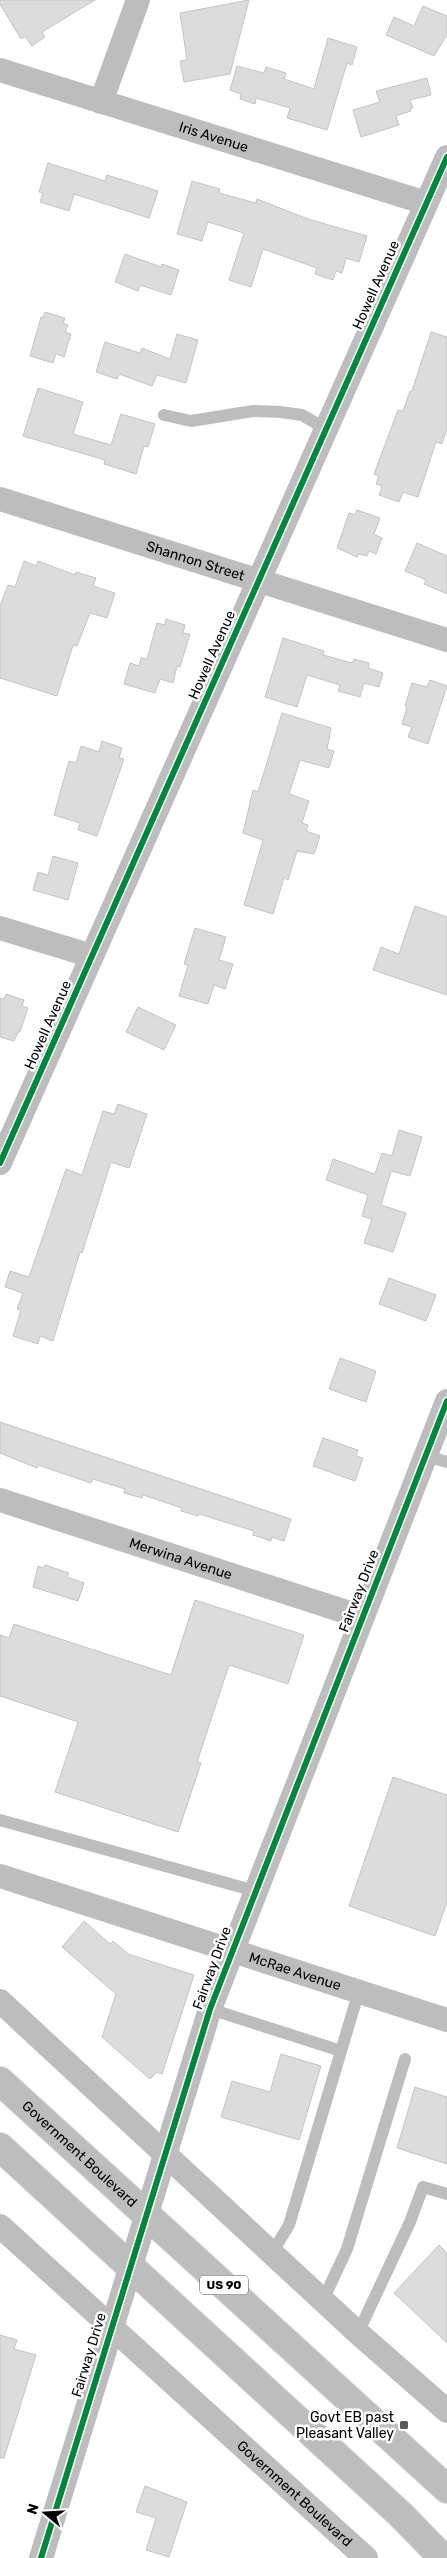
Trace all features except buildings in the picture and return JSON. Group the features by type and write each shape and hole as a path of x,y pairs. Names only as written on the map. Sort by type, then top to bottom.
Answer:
{"main road":[{"name":"Government Boulevard","path":"0,2081 447,2489"},
{"path":"0,2147 400,2514 442,2558"}],"street":[{"path":"101,102 138,0"},
{"name":"Iris Avenue","path":"0,70 426,203"},
{"name":"Howell Avenue","path":"0,1163 447,157"},
{"name":"Shannon Street","path":"0,499 447,640"},
{"path":"0,928 92,956"},
{"name":"Fairway Drive","path":"41,2558 145,2214 210,2009 362,1617 436,1459 447,1401"},
{"name":"Merwina Avenue","path":"0,1500 362,1617"},
{"name":"McRae Avenue","path":"0,1876 447,2020"},
{"path":"0,2001 358,2333 447,2411"},
{"name":"Government Boulevard","path":"0,2226 366,2558"}],"lane":[{"path":"164,414 191,421 253,411 280,412 302,415 326,429"},
{"path":"0,1820 255,1891"},
{"path":"272,2253 289,2225 359,1991"},
{"path":"210,2009 341,2050"},
{"path":"323,2300 347,2249 405,2059"},
{"path":"358,2333 410,2222 423,2187 447,2194"}],"cycle path":[{"path":"0,1163 447,157"},
{"path":"41,2558 210,2009 447,1401"}],"place":[{"name":"Govt EB past Pleasant Valley","path":"404,2425"}]}
